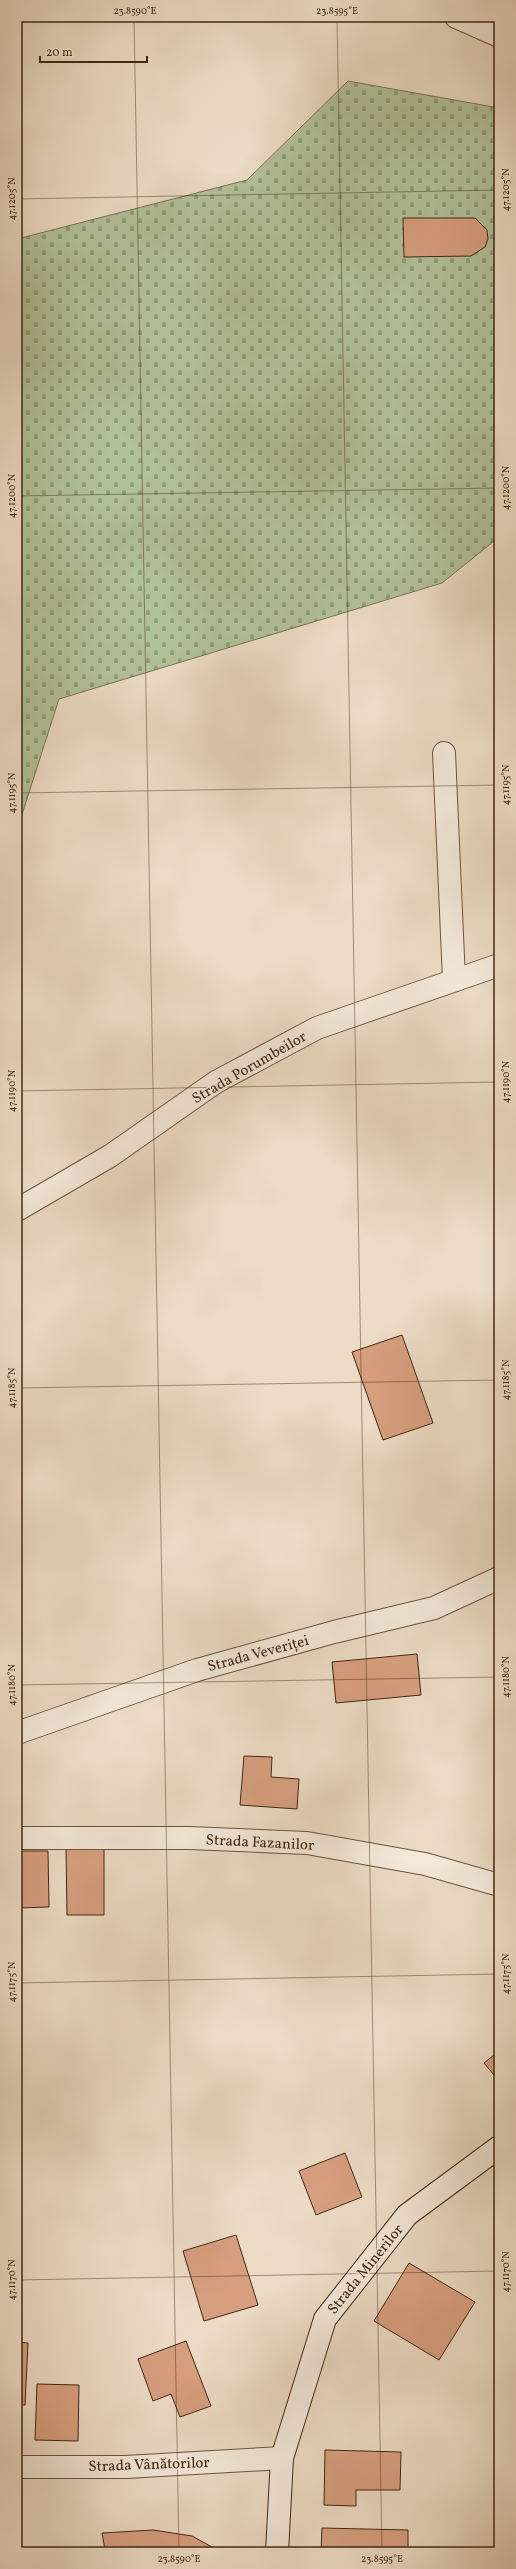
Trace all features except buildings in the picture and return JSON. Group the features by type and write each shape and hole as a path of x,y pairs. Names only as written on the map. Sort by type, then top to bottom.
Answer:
{"street":[{"path":"456,17 499,36"},
{"path":"444,753 454,980"},
{"name":"Strada Porumbeilor","path":"17,1210 110,1156 216,1082 317,1028 499,965"},
{"name":"Strada Veveriței","path":"17,1733 197,1670 334,1632 434,1608 499,1578"},
{"name":"Strada Fazanilor","path":"17,1838 189,1838 307,1842 425,1864 499,1885"},
{"name":"Strada Minerilor","path":"277,2552 282,2458 325,2319 407,2215 499,2147"},
{"name":"Strada Vânătorilor","path":"17,2467 126,2467 282,2458"}],"green space":[{"path":"348,81 499,108 499,537 442,583 59,699 17,830 17,239 247,180"}]}
